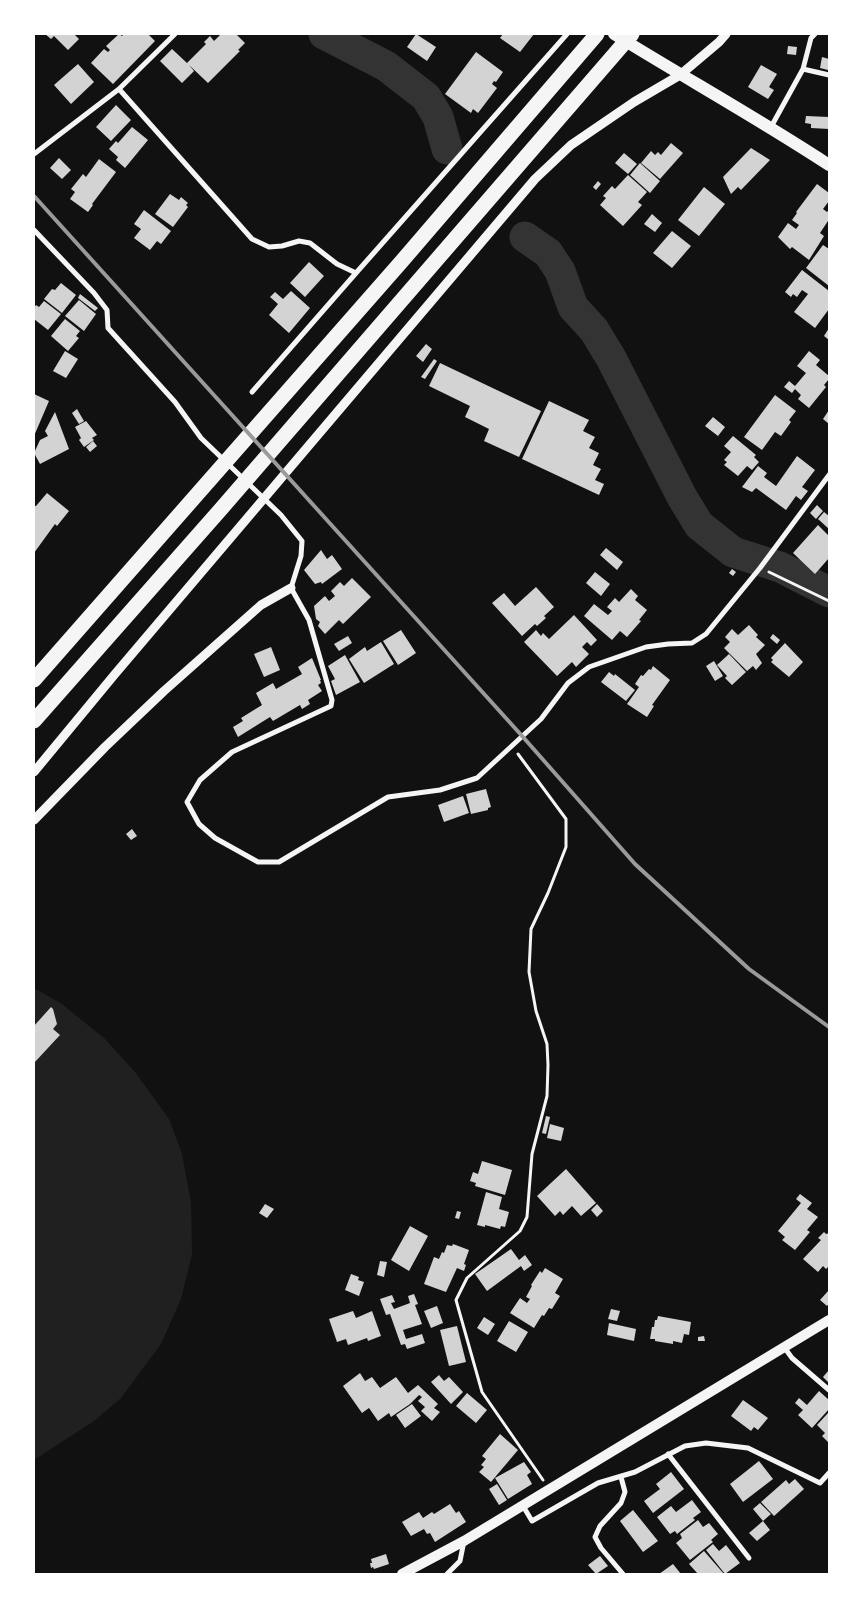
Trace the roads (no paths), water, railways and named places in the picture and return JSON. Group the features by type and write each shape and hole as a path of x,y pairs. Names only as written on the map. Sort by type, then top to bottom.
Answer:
{"highway":[{"path":"34,680 202,490 597,34"},
{"path":"34,721 221,509 632,34"}],"main road":[{"path":"614,34 680,75 771,127 829,165"},
{"path":"402,1574 464,1541 829,1322"}],"street":[{"path":"34,152 119,89 175,34"},
{"path":"252,392 567,34"},
{"path":"34,772 535,179 571,145 634,102 680,75 726,34"},
{"path":"771,127 803,69 811,38 814,34"},
{"path":"803,69 829,75"},
{"path":"119,89 252,239 269,247 282,246 299,241 310,243 337,264 356,273"},
{"path":"34,230 94,293 107,310 108,328 175,402 201,438 281,515 302,541 302,556 290,588 261,605 164,691 105,747 34,820"},
{"path":"290,588 309,620 332,700 331,706 232,752 200,780 187,802 199,824 215,838 258,862 279,862 388,797 440,790 477,778 541,719 568,683 589,667 646,647 692,643 706,634 760,568 829,475"},
{"path":"784,1348 792,1358 829,1390"},
{"path":"523,1506 532,1521 598,1483 635,1472 684,1446 706,1443 748,1448 820,1483 829,1473"},
{"path":"668,1454 748,1558"},
{"path":"621,1477 625,1492 621,1503 600,1526 595,1537 601,1548 623,1574"},
{"path":"447,1574 460,1561 464,1541"}],"waterway":[{"path":"324,34 386,66 426,97 438,117 447,149"},
{"path":"525,237 548,253 560,271 573,307 594,330 611,358 682,497 699,525 733,552 780,567 829,592"}],"railway":[{"path":"34,196 523,737 635,864 749,969 829,1027"}]}
